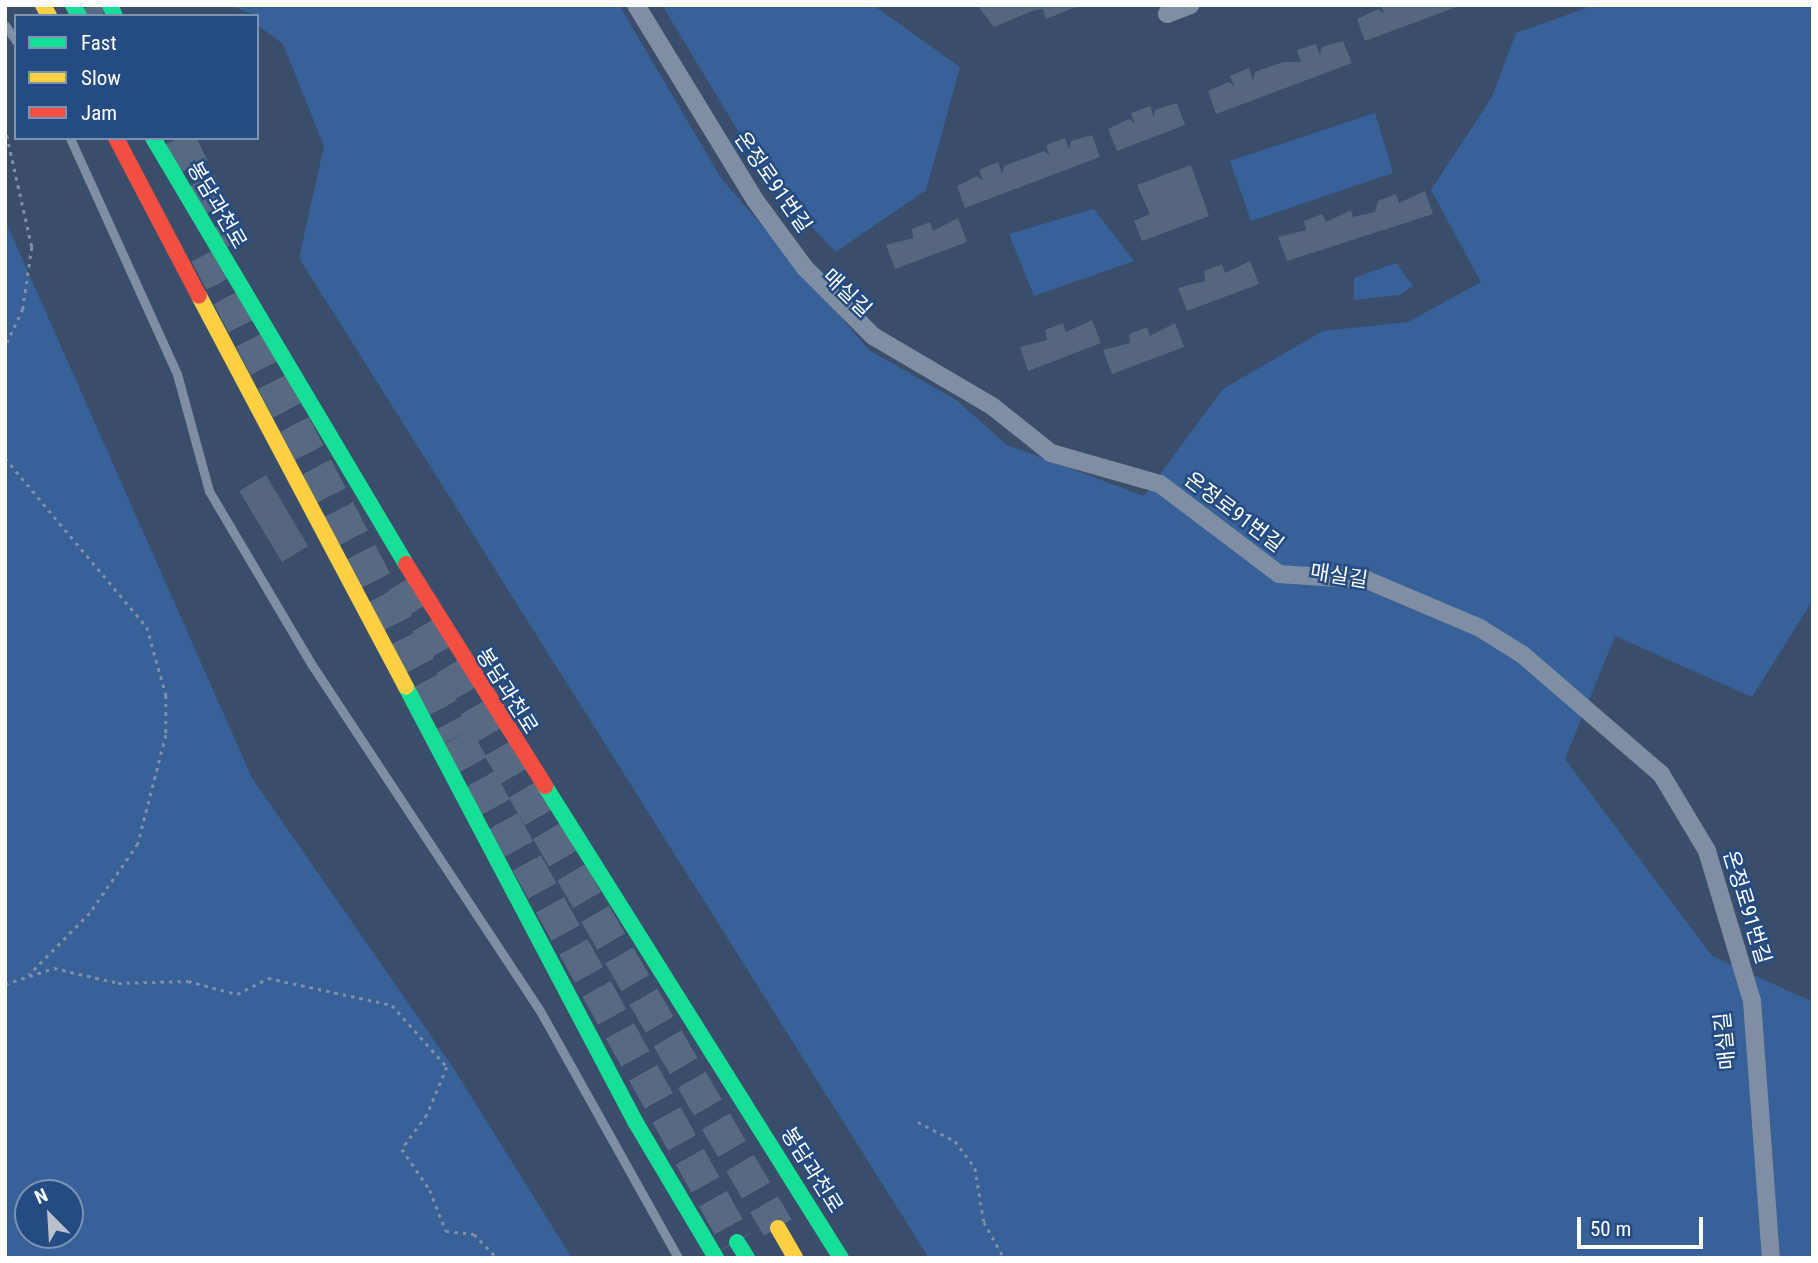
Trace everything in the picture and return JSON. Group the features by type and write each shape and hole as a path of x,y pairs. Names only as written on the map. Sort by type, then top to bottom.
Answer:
{"highway":[{"path":"117,140 636,1123 716,1258"},
{"name":"봉담과천로","path":"154,140 211,234 324,435 841,1258"},
{"path":"171,140 211,234"},
{"path":"778,1228 795,1258"},
{"path":"737,1242 747,1258"}],"street":[{"name":"온정로91번길","path":"636,5 755,200 805,268 873,336 992,406 1051,453 1160,484 1279,574 1367,580 1480,628 1523,655 1661,774 1707,851 1752,1001 1771,1258"},
{"path":"1167,14 1190,5"}],"lane":[{"path":"71,140 177,374 209,491 312,665 539,1009 678,1258"}],"path":[{"path":"5,127 32,247 23,309 5,347"},
{"path":"5,458 147,627 166,695 166,734 138,844 90,913 26,977"},
{"path":"5,984 54,968 118,983 188,981 237,994 268,978 392,1005 447,1067 427,1115 402,1149 430,1190 446,1230 474,1234 497,1258"},
{"path":"918,1122 955,1141 975,1168 984,1222 1004,1258"}],"shaded area":[{"path":"230,5 619,5 721,178 869,350 956,400 1007,445 1144,496 1223,389 1323,331 1408,322 1481,282 1431,190 1492,97 1516,33 1595,5 1813,5 1813,600 1752,697 1615,636 1565,759 1712,956 1813,1002 1813,1258 929,1258 299,258 324,146 283,44 259,26 259,14"},
{"path":"662,5 873,5 960,67 926,190 836,252 770,184"},
{"path":"1375,113 1393,173 1251,221 1230,161"},
{"path":"1094,209 1134,261 1034,296 1009,234"},
{"path":"5,220 252,778 454,1069 572,1258 5,1258"},
{"path":"1396,263 1413,286 1400,295 1354,300 1354,278"}],"building":[{"path":"977,5 1081,5 1046,19 1043,9 1032,11 994,27"},
{"path":"1381,5 1459,6 1365,41 1357,19 1378,9 1384,14"},
{"path":"1343,41 1352,63 1216,114 1208,91 1229,82 1235,87 1230,76 1249,68 1253,80 1255,72 1283,62 1301,62 1297,50 1316,44 1320,55 1322,47"},
{"path":"1177,103 1185,125 1117,151 1108,129 1129,119 1135,124 1131,113 1150,106 1154,117 1155,110"},
{"path":"1092,135 1100,157 965,208 957,186 977,176 983,181 979,170 998,162 1002,174 1004,166 1044,151 1050,156 1046,145 1065,138 1069,149 1071,141"},
{"path":"1191,165 1209,216 1142,241 1134,221 1150,214 1137,185"},
{"path":"1425,191 1433,214 1287,261 1278,237 1306,230 1304,221 1322,214 1326,222 1351,210 1353,217 1375,212 1378,201 1396,194 1399,203"},
{"path":"958,218 967,242 895,269 886,245 913,238 912,229 930,222 933,231"},
{"path":"1250,261 1259,284 1187,311 1178,288 1205,281 1204,271 1222,264 1225,273"},
{"path":"1092,320 1101,343 1028,371 1020,347 1047,340 1045,330 1063,323 1066,332"},
{"path":"1175,323 1184,347 1112,374 1103,350 1130,343 1129,334 1147,327 1150,336"},
{"path":"266,475 308,546 282,562 239,491"}],"tunnel":[{"path":"92,5 96,14"},
{"path":"180,140 230,246"},
{"path":"206,254 457,737 737,1242"},
{"path":"402,582 778,1228"}],"traffic: fast":[{"path":"73,5 78,14"},
{"path":"110,5 114,14"},
{"path":"154,140 406,564"},
{"path":"406,687 636,1123 716,1258"},
{"path":"545,786 841,1258"},
{"path":"737,1242 747,1258"}],"traffic: slow":[{"path":"43,5 48,14"},
{"path":"199,296 406,687"},
{"path":"778,1228 795,1258"}],"traffic: jam":[{"path":"117,140 199,296"},
{"path":"406,564 545,786"}]}
